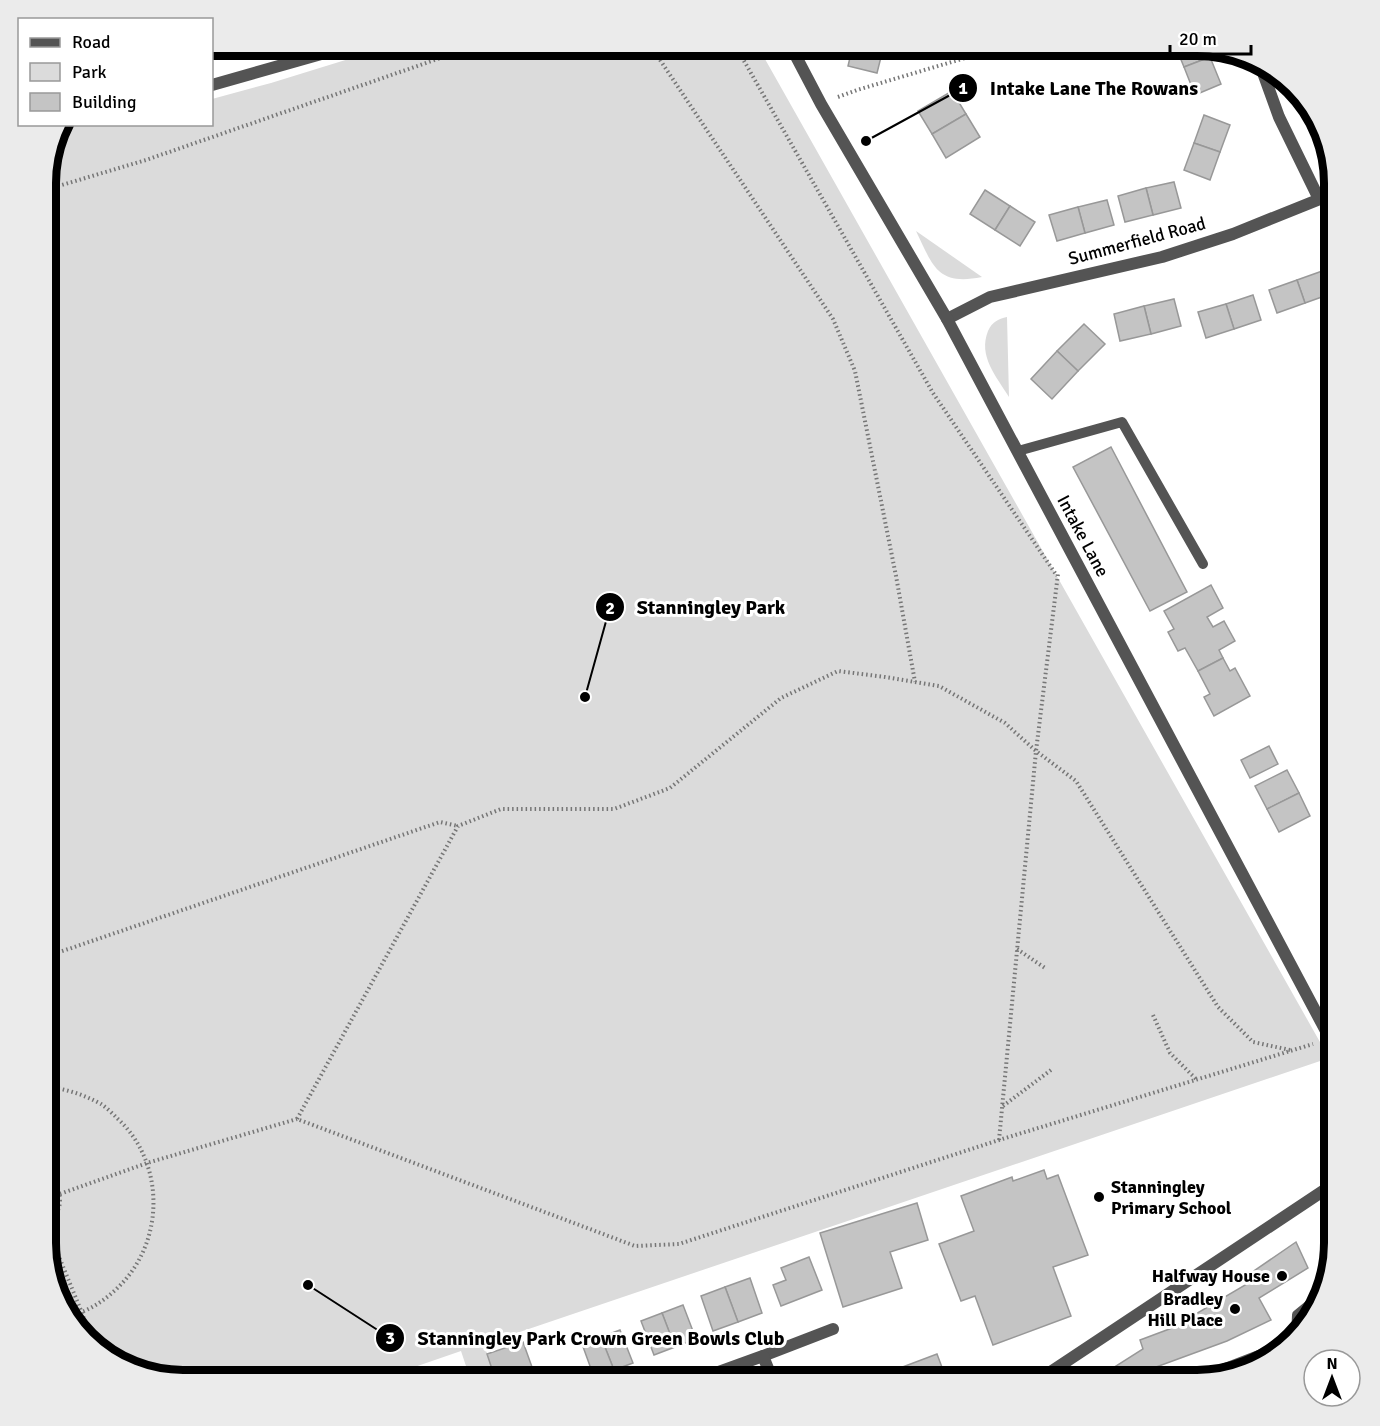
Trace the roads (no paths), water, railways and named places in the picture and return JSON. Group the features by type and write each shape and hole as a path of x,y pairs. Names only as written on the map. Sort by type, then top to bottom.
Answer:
{"street":[{"path":"213,85 314,56"},
{"name":"Intake Lane","path":"796,56 821,104 947,319 1324,1027"},
{"path":"1264,75 1279,117 1319,199"},
{"name":"Summerfield Road","path":"947,319 990,297 1162,257 1233,234 1324,197"},
{"path":"1060,1370 1324,1190"},
{"path":"724,1370 833,1329"},
{"path":"763,1356 769,1370"}],"lane":[{"path":"1018,451 1122,422 1203,564"},
{"path":"1297,1323 1297,1315 1307,1307"}],"place":[{"name":"Intake Lane The Rowans","path":"866,141"},
{"name":"Stanningley Park","path":"585,697"},
{"name":"Stanningley Primary School","path":"1099,1197"},
{"name":"Halfway House","path":"1282,1276"},
{"name":"Stanningley Park Crown Green Bowls Club","path":"308,1285"},
{"name":"Bradley Hill Place","path":"1235,1309"}]}
